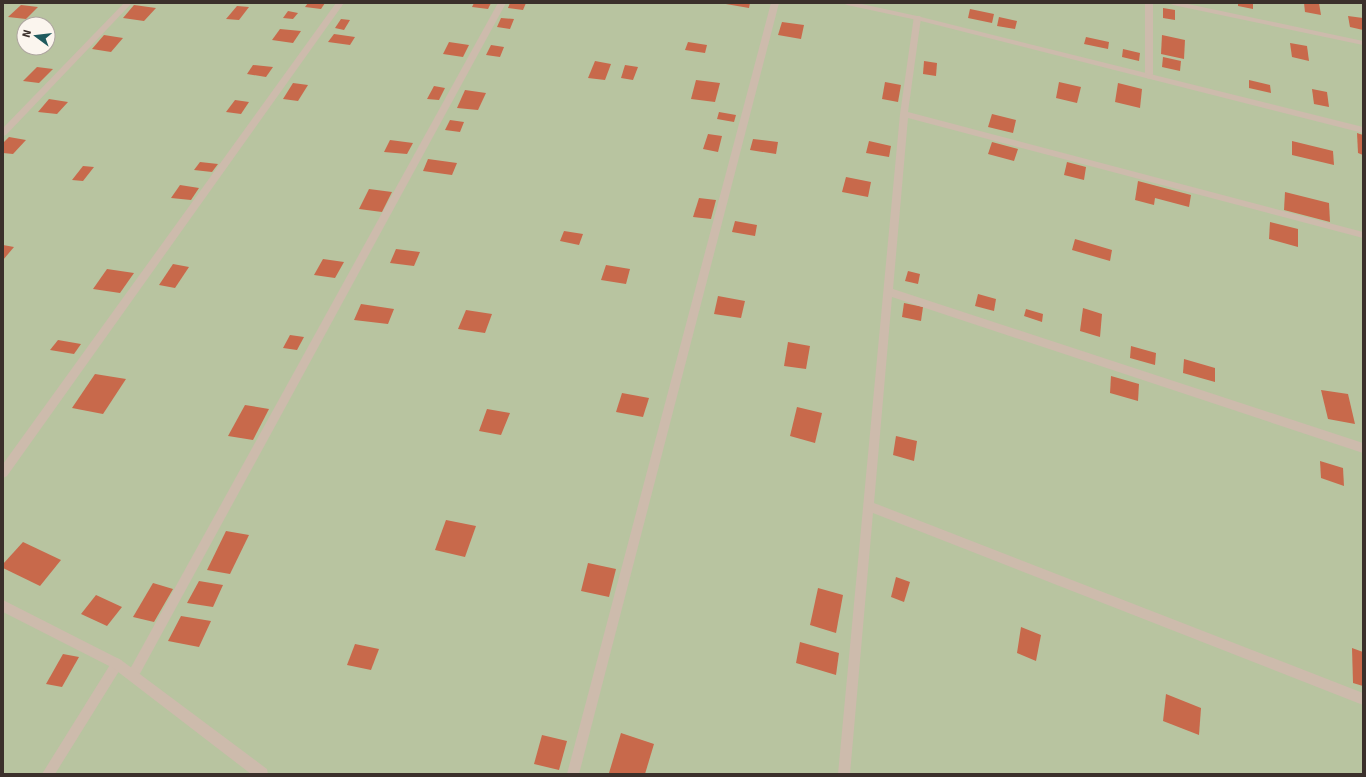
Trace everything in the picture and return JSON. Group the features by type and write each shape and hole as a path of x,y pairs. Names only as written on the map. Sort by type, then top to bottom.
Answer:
{"street":[{"path":"3,133 128,3"},
{"path":"3,473 340,3"},
{"path":"133,676 502,3"},
{"path":"573,774 775,3"},
{"path":"847,3 917,18 1363,130"},
{"path":"1149,3 1149,76"},
{"path":"1173,3 1363,42"},
{"path":"844,774 904,114 917,18"},
{"path":"904,114 1363,235"},
{"path":"888,292 1363,448"},
{"path":"869,506 1363,699"},
{"path":"3,606 117,664 262,774"},
{"path":"48,774 117,664"}],"green space":[{"path":"3,3 1363,3 1363,774 3,774"}],"building":[{"path":"308,3 325,3 321,9 305,7"},
{"path":"474,3 491,3 488,9 472,7"},
{"path":"510,3 526,3 523,10 508,8"},
{"path":"720,3 750,3 749,8"},
{"path":"1238,3 1253,3 1253,9 1238,6"},
{"path":"1304,3 1319,3 1321,15 1305,12"},
{"path":"21,5 38,7 29,16 16,16 16,18 8,17"},
{"path":"134,5 156,8 144,21 123,18"},
{"path":"237,6 249,7 239,20 226,19"},
{"path":"1163,8 1175,10 1175,20 1163,18"},
{"path":"970,9 994,14 992,23 968,18"},
{"path":"288,11 298,13 293,19 283,18"},
{"path":"1348,16 1363,18 1363,30 1350,27"},
{"path":"999,17 1017,21 1015,29 997,26"},
{"path":"501,18 514,19 510,29 497,27"},
{"path":"341,19 350,20 344,30 335,28"},
{"path":"782,22 804,25 801,39 778,35"},
{"path":"280,29 301,31 293,43 272,40"},
{"path":"334,34 355,37 350,45 328,42"},
{"path":"104,35 123,38 111,52 92,49"},
{"path":"1162,35 1185,40 1184,59 1161,54"},
{"path":"1086,37 1109,42 1108,49 1084,44"},
{"path":"449,42 469,45 463,57 443,54"},
{"path":"688,42 707,45 705,53 685,50"},
{"path":"1290,43 1307,46 1309,61 1292,57"},
{"path":"491,45 504,47 500,57 486,55"},
{"path":"1123,49 1140,53 1139,61 1122,57"},
{"path":"1163,57 1181,61 1180,71 1162,67"},
{"path":"595,61 611,64 605,80 588,78"},
{"path":"924,61 937,63 936,76 923,74"},
{"path":"253,65 273,67 266,77 247,74"},
{"path":"625,65 638,67 633,80 621,78"},
{"path":"37,67 53,69 39,83 23,81"},
{"path":"696,80 720,83 715,102 691,99"},
{"path":"1249,80 1270,85 1271,93 1249,88"},
{"path":"885,82 901,85 898,102 882,99"},
{"path":"1059,82 1081,87 1077,103 1056,98"},
{"path":"293,83 308,85 298,101 283,99"},
{"path":"1118,83 1142,89 1140,108 1115,102"},
{"path":"434,86 445,88 439,100 427,99"},
{"path":"1312,89 1327,92 1329,107 1314,104"},
{"path":"465,90 486,93 478,110 457,108"},
{"path":"49,99 68,102 57,114 38,112"},
{"path":"235,100 249,102 241,114 226,112"},
{"path":"719,112 736,115 734,122 717,119"},
{"path":"992,114 1016,120 1013,133 988,127"},
{"path":"450,120 464,122 460,132 445,130"},
{"path":"1357,133 1363,135 1363,155 1358,153"},
{"path":"708,134 722,136 718,152 703,149"},
{"path":"9,137 26,140 13,154 3,153 3,143"},
{"path":"753,139 778,142 776,154 750,150"},
{"path":"390,140 413,143 407,154 384,152"},
{"path":"869,141 891,146 889,157 866,153"},
{"path":"1292,141 1333,151 1334,165 1292,155"},
{"path":"992,142 1018,149 1014,161 988,154"},
{"path":"428,159 457,163 452,175 423,171"},
{"path":"200,162 218,164 212,172 194,170"},
{"path":"1067,162 1086,167 1084,180 1064,175"},
{"path":"83,166 94,167 83,181 72,180"},
{"path":"846,177 871,182 868,197 842,192"},
{"path":"1138,181 1191,195 1189,207 1155,198 1154,205 1135,200"},
{"path":"180,185 199,188 191,200 171,198"},
{"path":"369,189 392,192 382,212 359,209"},
{"path":"1285,192 1329,203 1330,222 1284,210"},
{"path":"699,198 716,200 711,219 693,217"},
{"path":"735,221 757,225 755,236 732,232"},
{"path":"1270,222 1298,229 1298,247 1269,239"},
{"path":"564,231 583,234 579,245 560,241"},
{"path":"1075,239 1112,250 1110,261 1072,250"},
{"path":"3,245 14,247 3,260"},
{"path":"396,249 420,252 414,266 390,263"},
{"path":"323,259 344,262 335,278 314,275"},
{"path":"173,264 189,267 175,288 159,285"},
{"path":"606,265 630,269 626,284 601,280"},
{"path":"107,269 134,273 120,293 93,289"},
{"path":"908,271 920,274 918,284 905,281"},
{"path":"978,294 996,299 994,311 975,306"},
{"path":"718,296 745,301 741,318 714,314"},
{"path":"904,303 923,307 921,321 902,317"},
{"path":"361,304 394,309 388,324 354,320"},
{"path":"1083,308 1102,314 1100,337 1080,331"},
{"path":"1026,309 1043,314 1042,322 1024,316"},
{"path":"466,310 492,314 485,333 458,329"},
{"path":"290,335 304,337 297,350 283,348"},
{"path":"58,340 81,344 74,354 50,350"},
{"path":"788,342 810,346 806,369 784,366"},
{"path":"1131,346 1156,353 1155,365 1130,358"},
{"path":"1184,359 1215,368 1215,382 1183,373"},
{"path":"95,374 126,379 103,414 72,408"},
{"path":"1111,376 1139,384 1138,401 1110,393"},
{"path":"1321,390 1348,394 1355,424 1328,419"},
{"path":"622,393 649,398 643,417 616,412"},
{"path":"245,405 269,409 253,440 228,436"},
{"path":"797,407 822,413 815,443 790,436"},
{"path":"487,409 510,413 501,435 479,431"},
{"path":"896,436 917,441 914,461 893,455"},
{"path":"1320,461 1343,468 1344,486 1321,478"},
{"path":"446,520 476,526 465,557 435,550"},
{"path":"226,531 249,535 230,574 207,570"},
{"path":"23,542 61,560 40,586 3,568 3,564"},
{"path":"588,563 616,569 609,597 581,591"},
{"path":"896,577 910,582 904,602 891,597"},
{"path":"199,581 223,585 213,607 187,603"},
{"path":"153,583 173,589 154,622 133,617"},
{"path":"818,588 843,595 836,633 810,625"},
{"path":"96,595 122,607 107,626 81,614"},
{"path":"181,616 211,621 199,647 168,641"},
{"path":"1021,627 1041,635 1036,661 1017,653"},
{"path":"800,642 839,653 836,675 796,663"},
{"path":"355,644 379,649 371,670 347,665"},
{"path":"1352,648 1363,652 1363,686 1353,683"},
{"path":"63,654 79,657 62,687 46,684"},
{"path":"1166,694 1201,708 1199,735 1163,721"},
{"path":"621,733 654,744 645,774 609,773"},
{"path":"542,735 567,741 559,770 534,764"}]}
